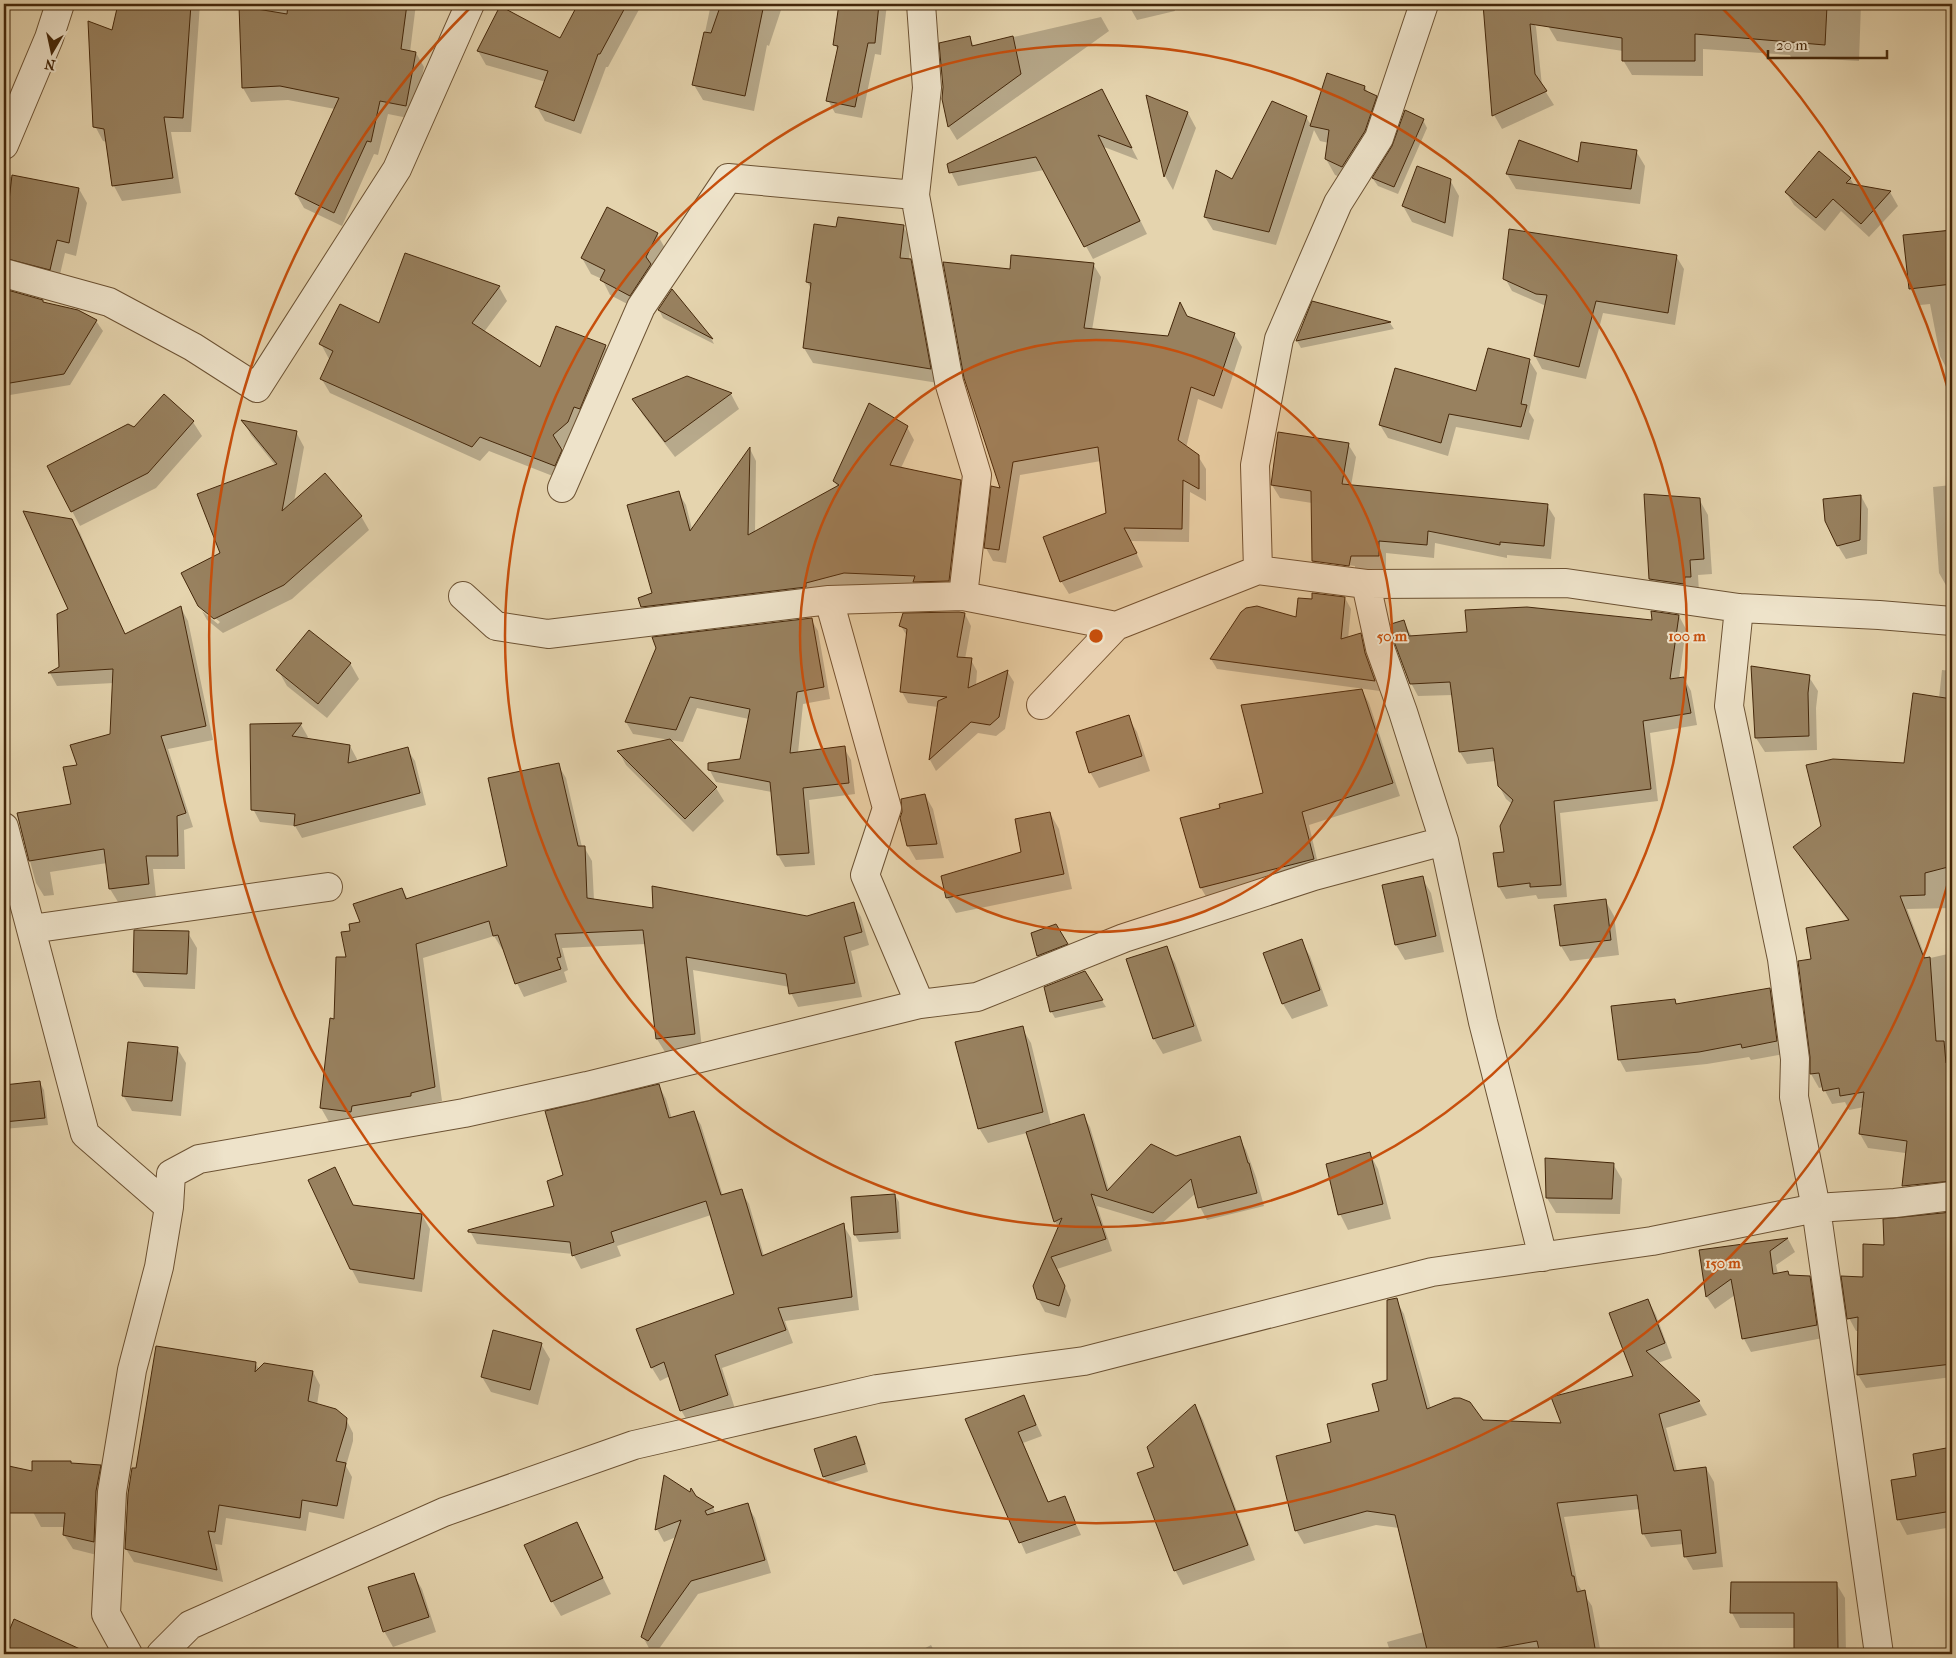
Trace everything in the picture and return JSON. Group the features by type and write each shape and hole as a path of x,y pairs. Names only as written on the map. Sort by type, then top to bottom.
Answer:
{"street":[{"path":"4,145 49,38 60,4"},
{"path":"4,273 109,302 193,347 257,388 397,169 470,4"},
{"path":"921,4 927,88 915,196 949,382 977,475 963,596"},
{"path":"1258,570 1255,465 1279,339 1338,203 1379,138 1424,4"},
{"path":"562,488 641,307 728,178 915,196"},
{"path":"1041,705 1116,626 1258,570 1366,584 1566,582 1739,608 1879,615 1952,621"},
{"path":"1366,584 1380,648 1403,712 1444,841 1483,1022 1543,1256"},
{"path":"462,596 496,626 548,634 829,600 963,596 1116,626"},
{"path":"829,600 887,808 865,875 920,1004"},
{"path":"1739,608 1729,706 1782,960 1796,1059 1794,1097 1816,1208 1879,1654"},
{"path":"4,827 85,1134 169,1207"},
{"path":"128,1654 106,1614 112,1492 132,1370 159,1267 169,1207 171,1174 199,1159 474,1111 597,1084 920,1004 977,997 1124,938 1314,876 1444,841"},
{"path":"31,929 328,887"},
{"path":"161,1654 190,1624 435,1516 634,1445 877,1389 1084,1361 1432,1272 1652,1241 1816,1208 1895,1203 1952,1196"}],"building":[{"path":"118,4 191,4 183,118 164,117 173,178 112,186 104,129 93,127 88,21 112,30"},
{"path":"288,4 407,4 401,49 416,52 406,106 380,101 371,142 367,141 334,213 295,194 339,98 280,86 242,88 239,6 287,14"},
{"path":"578,4 627,4 600,54 598,54 574,121 535,107 548,71 477,51 500,6 560,38"},
{"path":"721,4 764,4 745,96 692,85 704,32 711,33"},
{"path":"839,4 879,4 875,43 868,43 855,107 826,101 838,46 833,45"},
{"path":"1483,4 1668,4 1668,6 1695,6 1695,8 1766,9 1766,4 1827,6 1825,45 1695,34 1695,61 1622,61 1622,38 1530,24 1535,74 1547,91 1492,116"},
{"path":"970,36 972,46 1013,36 1021,74 948,127 942,99 943,87 939,43"},
{"path":"1327,73 1365,86 1364,90 1377,96 1365,131 1342,167 1325,159 1329,130 1310,126"},
{"path":"1102,89 1132,148 1098,135 1140,221 1084,247 1036,157 949,173 947,164"},
{"path":"1146,95 1188,112 1164,177"},
{"path":"1272,101 1307,116 1269,232 1204,217 1216,170 1232,179"},
{"path":"1405,110 1424,119 1394,187 1372,178 1392,146"},
{"path":"1519,140 1578,162 1581,142 1637,150 1631,189 1506,174"},
{"path":"1819,151 1851,178 1846,183 1891,191 1861,224 1833,199 1816,218 1785,192"},
{"path":"1417,166 1451,179 1445,223 1402,206"},
{"path":"12,175 79,188 69,243 57,240 50,270 4,258"},
{"path":"607,207 658,233 646,257 651,264 630,296 600,280 605,270 581,258"},
{"path":"838,217 904,225 900,258 911,259 931,369 803,348 811,283 806,282 814,224 836,227"},
{"path":"1509,229 1677,255 1668,313 1596,301 1579,367 1534,356 1547,295 1536,294 1503,279"},
{"path":"1952,230 1952,284 1909,289 1903,235"},
{"path":"405,253 500,286 472,323 540,367 556,326 606,345 580,409 574,407 568,422 553,435 562,450 555,466 480,437 472,447 320,379 333,351 319,344 340,304 379,323"},
{"path":"1011,255 1094,263 1084,328 1168,336 1180,302 1187,316 1235,333 1214,396 1191,387 1178,440 1199,455 1199,489 1183,480 1182,529 1124,528 1137,553 1060,582 1043,537 1106,513 1098,447 1013,462 999,550 984,548 991,486 1000,488 964,378 943,262 1010,269"},
{"path":"4,289 43,300 43,302 78,310 97,320 64,374 4,384"},
{"path":"672,289 713,339 658,310"},
{"path":"1312,301 1391,322 1296,341"},
{"path":"1488,348 1530,359 1521,404 1527,405 1521,427 1449,414 1441,443 1379,425 1395,368 1476,391"},
{"path":"687,376 732,393 665,442 632,399"},
{"path":"164,394 194,421 148,473 71,512 47,466 128,424 134,427"},
{"path":"869,403 908,426 890,465 961,480 949,581 913,582 915,576 844,573 806,583 806,587 641,607 638,598 652,593 627,505 679,491 690,531 750,447 748,535 839,485 833,481"},
{"path":"241,420 297,431 282,511 325,473 362,516 284,585 214,619 198,606 181,573 220,553 197,494 277,464"},
{"path":"1278,432 1349,443 1342,484 1548,504 1544,546 1500,542 1500,545 1428,531 1427,545 1379,541 1379,556 1351,556 1349,566 1312,561 1311,491 1271,485"},
{"path":"1644,494 1700,498 1704,559 1690,560 1691,577 1685,577 1684,584 1649,579"},
{"path":"1861,495 1860,540 1837,546 1825,521 1823,499"},
{"path":"23,511 72,519 125,634 181,606 206,726 161,736 186,813 177,816 178,856 146,856 149,884 109,889 104,849 29,861 17,813 71,804 63,767 77,765 70,745 110,734 113,669 48,673 59,667 57,614 68,609"},
{"path":"1312,593 1345,597 1341,639 1361,633 1365,653 1375,681 1210,659 1241,612 1246,608 1257,606 1296,617 1298,598 1312,599"},
{"path":"1527,607 1652,620 1651,611 1679,615 1670,679 1684,677 1691,713 1643,721 1651,789 1554,801 1561,885 1530,887 1530,883 1498,887 1493,853 1504,852 1500,826 1513,800 1498,786 1493,748 1459,752 1450,682 1410,684 1395,644 1391,624 1404,620 1409,636 1467,632 1465,610"},
{"path":"903,613 965,613 957,657 972,658 968,688 1008,670 999,717 990,725 971,722 929,760 938,701 947,697 900,692 907,629 899,626"},
{"path":"812,618 824,687 797,692 790,753 845,746 849,783 803,788 809,853 777,855 770,782 708,770 708,763 740,759 750,709 690,697 676,730 625,722 656,648 652,637"},
{"path":"309,630 351,663 318,704 276,670"},
{"path":"1751,666 1810,675 1808,693 1809,736 1755,738"},
{"path":"1362,689 1393,783 1302,812 1314,859 1200,888 1180,818 1220,808 1219,804 1263,793 1241,705"},
{"path":"1913,693 1952,699 1952,866 1925,873 1925,895 1900,896 1924,958 1930,957 1936,1041 1944,1041 1946,1063 1952,1063 1952,1181 1902,1186 1907,1141 1859,1134 1864,1092 1840,1096 1839,1088 1823,1091 1819,1073 1810,1074 1810,1057 1798,961 1811,959 1806,928 1849,920 1793,847 1821,826 1806,765 1833,759 1904,763"},
{"path":"1129,715 1142,756 1089,773 1076,732"},
{"path":"302,723 292,736 350,745 348,763 408,747 420,793 294,826 295,814 251,810 250,724"},
{"path":"670,739 717,787 685,819 617,751"},
{"path":"559,763 578,846 585,846 587,898 653,908 652,886 807,916 854,902 862,932 844,937 855,983 789,994 786,974 686,957 695,1034 656,1039 643,930 555,934 561,957 557,958 561,969 515,984 498,935 493,936 489,921 416,944 435,1087 411,1093 411,1096 352,1106 351,1112 320,1108 330,1018 334,1019 336,957 346,957 341,932 350,931 349,924 360,922 353,904 402,888 406,899 507,866 488,778"},
{"path":"925,794 937,844 907,846 900,818 902,812 901,799"},
{"path":"1050,812 1064,874 946,898 941,876 1021,852 1015,819"},
{"path":"1423,876 1436,936 1395,945 1382,885"},
{"path":"1606,899 1611,940 1560,946 1554,905"},
{"path":"1056,924 1068,944 1037,956 1031,933"},
{"path":"134,930 189,931 187,974 133,972"},
{"path":"1302,939 1320,990 1282,1004 1263,953"},
{"path":"1167,946 1194,1026 1153,1039 1126,959"},
{"path":"1085,971 1103,1000 1050,1012 1044,987"},
{"path":"1770,988 1777,1041 1742,1048 1741,1044 1699,1052 1618,1060 1611,1006 1675,999 1676,1004"},
{"path":"1023,1026 1043,1112 978,1129 955,1042"},
{"path":"128,1042 178,1047 172,1101 122,1096"},
{"path":"40,1081 45,1118 4,1122 4,1085"},
{"path":"659,1084 669,1118 694,1111 721,1195 742,1189 762,1256 844,1223 852,1297 778,1308 786,1330 715,1355 728,1395 680,1411 664,1362 651,1368 636,1329 734,1294 706,1201 611,1232 614,1242 572,1256 570,1242 468,1232 468,1230 554,1206 547,1181 563,1175 545,1111"},
{"path":"1084,1114 1107,1191 1151,1144 1176,1156 1240,1136 1257,1193 1198,1208 1191,1179 1153,1213 1091,1194 1106,1239 1051,1257 1065,1286 1059,1306 1037,1299 1033,1286 1062,1218 1054,1222 1026,1132"},
{"path":"1370,1152 1383,1204 1338,1215 1326,1164"},
{"path":"1545,1158 1614,1163 1612,1199 1546,1198"},
{"path":"335,1167 353,1205 422,1214 414,1279 350,1269 308,1180"},
{"path":"895,1194 898,1232 854,1235 851,1197"},
{"path":"1952,1212 1952,1364 1857,1375 1858,1317 1847,1319 1841,1276 1863,1277 1863,1244 1884,1245 1883,1219"},
{"path":"1788,1238 1770,1251 1773,1274 1788,1271 1789,1275 1810,1276 1817,1325 1742,1339 1731,1279 1706,1297 1699,1250"},
{"path":"1397,1298 1427,1409 1454,1398 1460,1398 1470,1402 1483,1420 1561,1423 1551,1397 1633,1376 1609,1313 1648,1299 1665,1343 1646,1351 1700,1401 1659,1414 1674,1471 1706,1467 1716,1553 1684,1557 1681,1530 1642,1534 1637,1495 1557,1503 1577,1592 1585,1590 1596,1654 1540,1654 1537,1641 1465,1654 1428,1654 1395,1515 1367,1511 1295,1531 1276,1456 1331,1442 1327,1424 1379,1411 1372,1384 1387,1380 1387,1300"},
{"path":"493,1330 542,1343 530,1390 481,1377"},
{"path":"156,1346 256,1362 255,1372 264,1363 313,1371 308,1401 336,1409 347,1418 346,1428 336,1461 346,1463 337,1506 302,1500 300,1518 219,1505 215,1532 208,1531 217,1570 125,1549 128,1494 132,1468 136,1468"},
{"path":"1024,1395 1036,1425 1018,1432 1048,1502 1065,1496 1076,1524 1019,1543 965,1419"},
{"path":"1195,1404 1248,1545 1174,1571 1137,1473 1154,1467 1147,1447"},
{"path":"856,1436 865,1464 823,1477 814,1449"},
{"path":"1952,1447 1952,1511 1897,1520 1891,1480 1916,1476 1913,1454"},
{"path":"32,1461 71,1461 71,1463 101,1465 96,1491 94,1542 63,1535 65,1513 4,1513 4,1465 32,1471"},
{"path":"664,1475 690,1492 691,1488 696,1496 714,1507 705,1511 707,1515 748,1503 765,1560 691,1581 648,1641 641,1637 681,1520 655,1530"},
{"path":"577,1522 603,1578 551,1602 524,1545"},
{"path":"414,1573 429,1617 383,1632 368,1587"},
{"path":"1731,1582 1837,1582 1838,1649 1794,1650 1794,1613 1730,1613"},
{"path":"14,1619 91,1654 4,1654 4,1643"}]}
